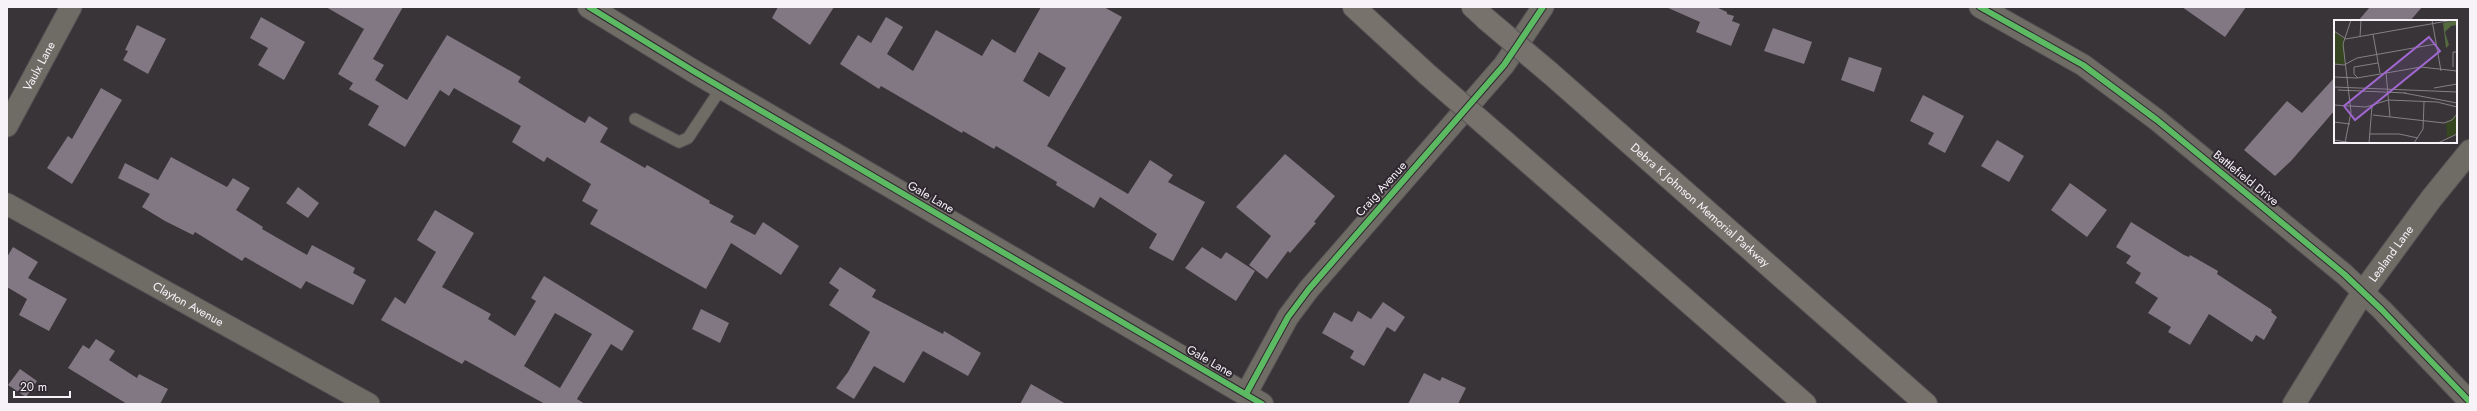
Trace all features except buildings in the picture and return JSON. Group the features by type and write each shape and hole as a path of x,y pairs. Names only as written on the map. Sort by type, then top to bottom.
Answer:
{"highway":[{"path":"1354,7 1504,142 1805,404"},
{"name":"Debra K Johnson Memorial Parkway","path":"1479,13 1550,73 1926,404"}],"street":[{"name":"Vaulx Lane","path":"7,126 72,7"},
{"name":"Gale Lane","path":"590,7 722,87 1254,399"},
{"name":"Craig Avenue","path":"1254,399 1288,317 1309,289 1504,65 1543,7"},
{"name":"Battlefield Drive","path":"1981,7 2056,49 2118,89 2312,246 2364,292 2470,402"},
{"name":"Lealand Lane","path":"2294,404 2364,292 2431,199 2470,151"},
{"name":"Clayton Avenue","path":"7,204 369,404"}],"lane":[{"path":"635,119 679,142 688,138 722,87"}],"cycle path":[{"path":"589,7 695,72 1262,404"},
{"path":"1246,394 1288,317 1309,289 1504,65 1543,7"},
{"path":"1980,7 2083,65 2157,120 2344,274 2382,310 2470,402"}]}
